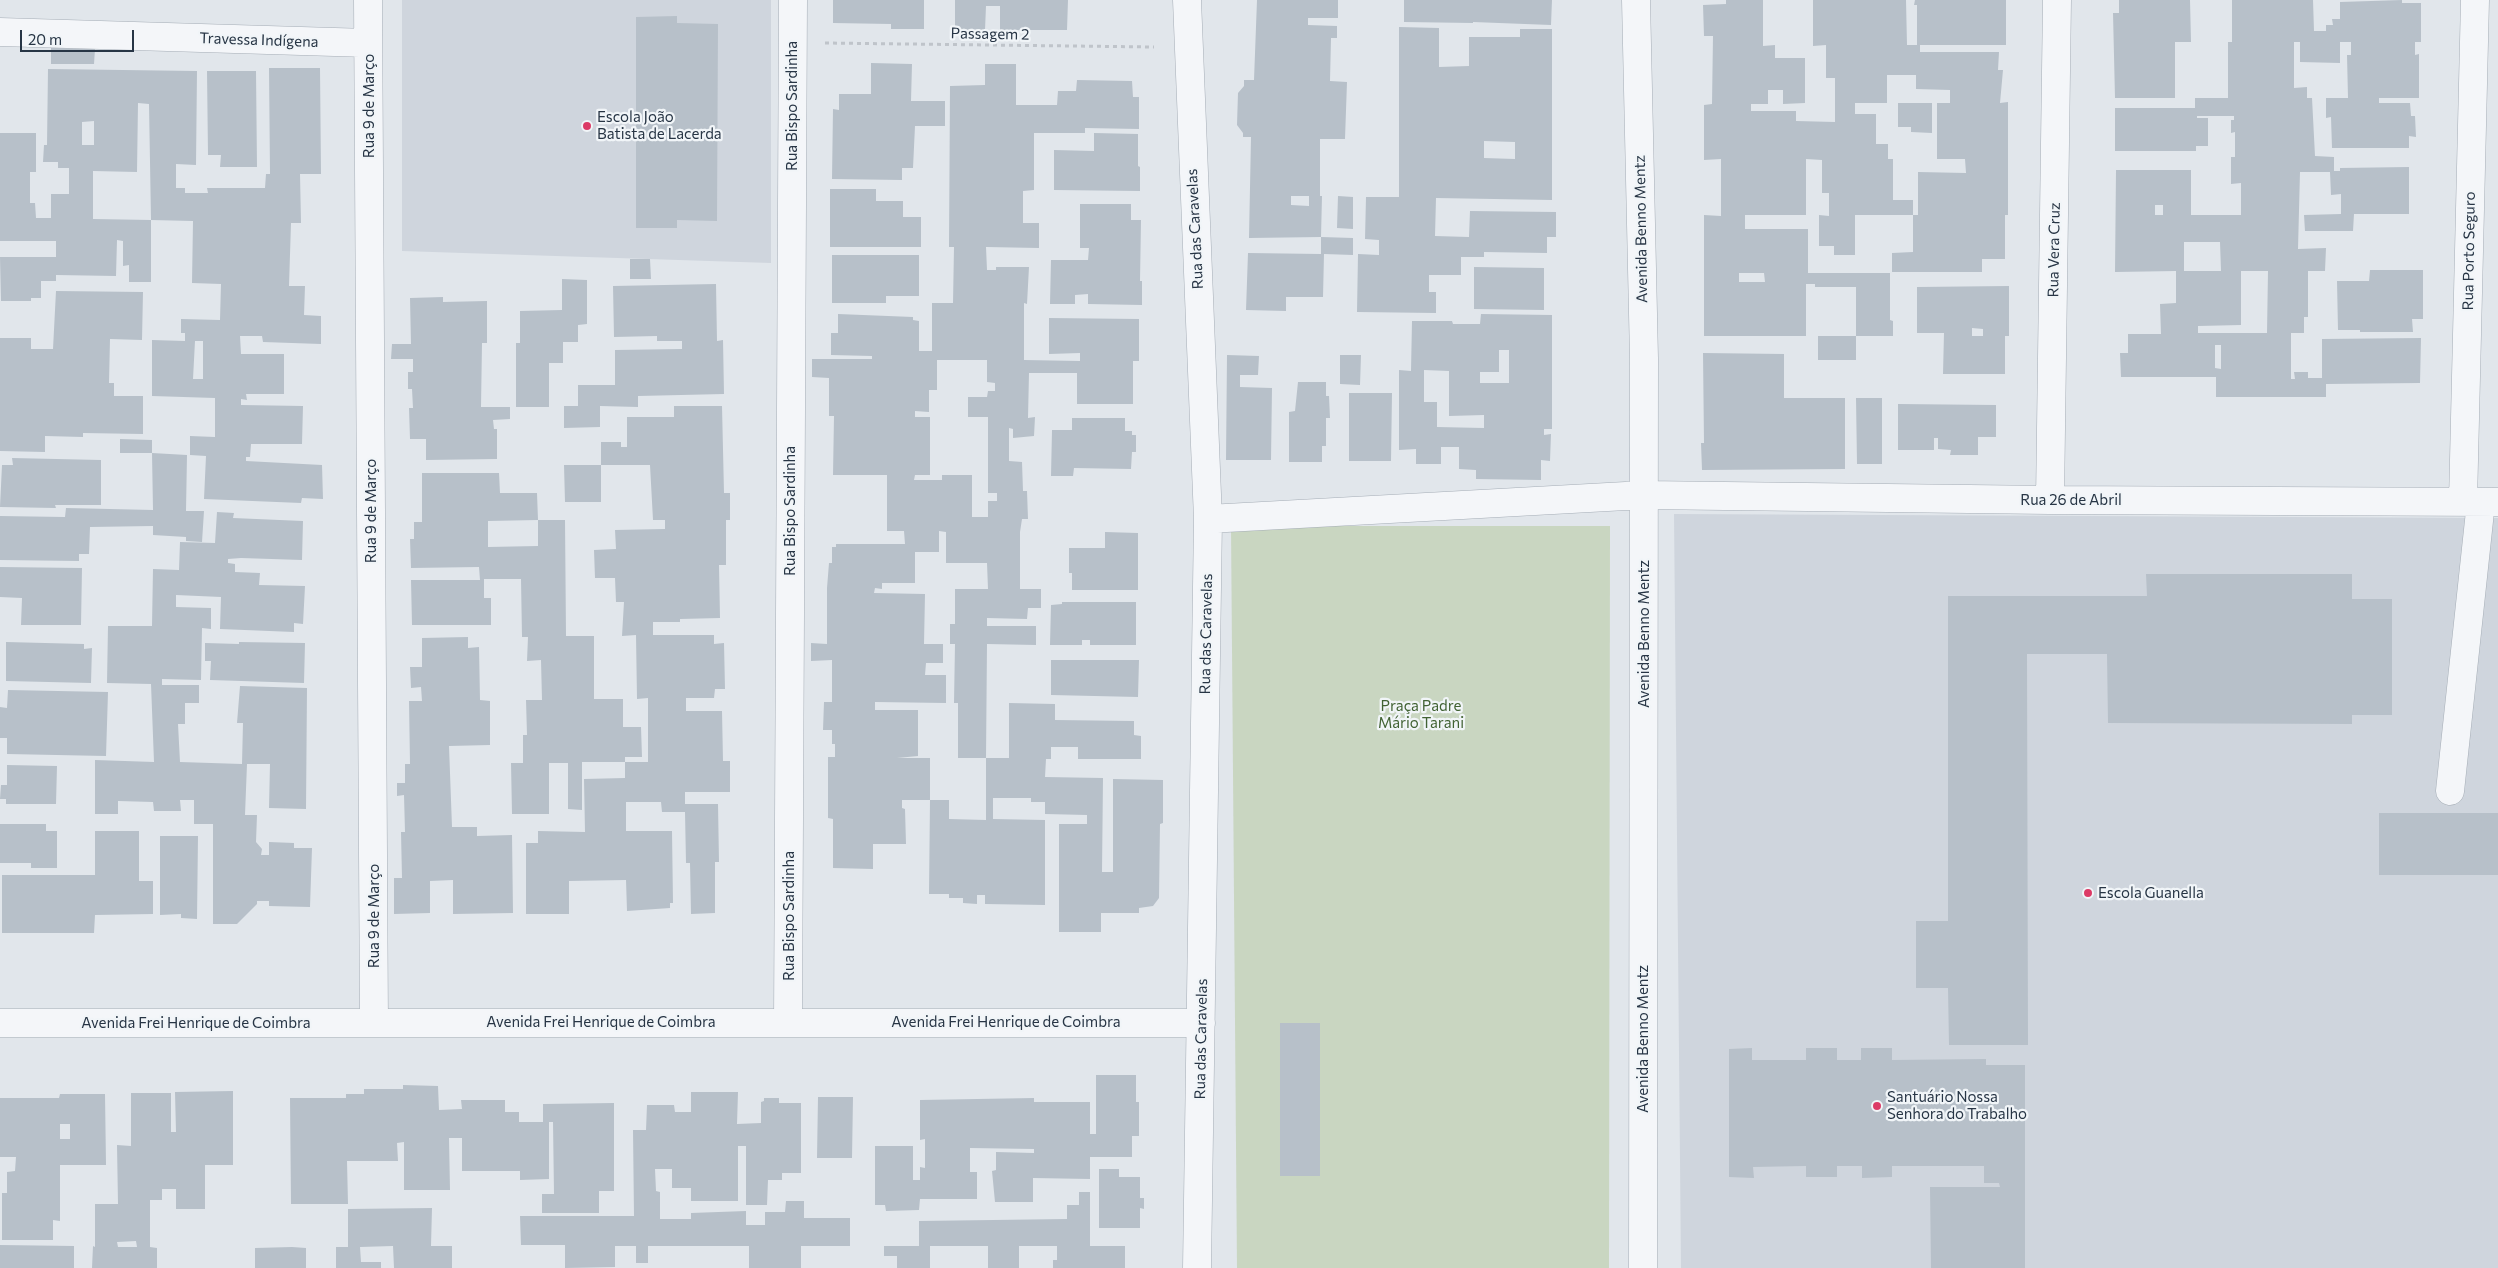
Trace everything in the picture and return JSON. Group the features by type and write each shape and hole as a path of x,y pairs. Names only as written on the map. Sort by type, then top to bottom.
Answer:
{"street":[{"name":"Rua 9 de Março","path":"368,0 374,1023"},
{"name":"Rua Bispo Sardinha","path":"788,1022 793,0"},
{"name":"Rua das Caravelas","path":"1187,0 1187,47 1208,519 1197,1268"},
{"name":"Avenida Benno Mentz","path":"1636,0 1644,358 1643,1268"},
{"name":"Rua Vera Cruz","path":"2050,500 2057,0"},
{"name":"Rua Porto Seguro","path":"2450,791 2481,502 2475,0"},
{"name":"Travessa Indígena","path":"0,32 368,43"},
{"name":"Rua 26 de Abril","path":"1644,495 2050,500 2481,502"},
{"path":"1208,519 1644,495"},
{"name":"Avenida Frei Henrique de Coimbra","path":"0,1023 1201,1023"}],"path":[{"name":"Passagem 2","path":"792,43 1187,47"}],"shaded area":[{"name":"Escola João Batista de Lacerda","path":"402,0 771,0 771,263 402,251"},
{"name":"Escola Guanella","path":"1674,514 2498,518 2498,1268 1681,1268"}],"green space":[{"name":"Praça Padre Mário Tarani","path":"1231,526 1610,526 1609,1268 1237,1268"}],"building":[{"path":"833,0 924,0 924,29 891,29 891,24 833,23"},
{"path":"955,0 1068,0 1067,30 1000,30 1000,6 986,6 985,30 955,30"},
{"path":"1257,0 1338,0 1338,18 1308,18 1308,25 1337,26 1337,38 1331,38 1330,81 1347,82 1345,139 1320,139 1321,237 1249,238 1251,137 1243,137 1243,133 1237,125 1238,93 1244,86 1244,80 1254,80","holes":["1291,196 1309,196 1309,206 1291,205"]},
{"path":"1404,0 1552,0 1551,25 1404,22"},
{"path":"1726,0 1763,0 1763,46 1775,45 1775,58 1805,58 1805,103 1783,104 1783,90 1768,90 1768,104 1751,104 1751,111 1796,111 1796,121 1835,122 1835,78 1826,78 1826,45 1813,46 1813,0 1906,0 1907,45 1917,45 1917,5 1914,5 1915,0 2006,0 2006,45 1920,45 1920,52 1999,52 1998,70 2003,70 2000,103 2008,102 2008,215 2005,215 2005,259 1982,259 1982,272 1892,272 1892,253 1913,252 1913,215 1855,215 1855,255 1834,255 1834,246 1819,246 1819,215 1829,216 1829,193 1822,193 1822,160 1806,159 1806,215 1745,215 1745,229 1808,229 1808,273 1890,273 1890,320 1893,321 1893,336 1856,336 1856,287 1815,287 1815,284 1806,284 1806,336 1704,336 1704,215 1721,216 1721,159 1704,160 1704,105 1712,104 1713,36 1704,36 1703,5 1726,4","holes":["1887,75 1916,75 1916,89 1950,90 1950,103 1937,103 1937,159 1965,159 1966,173 1918,172 1918,215 1913,215 1913,200 1893,200 1893,159 1888,159 1888,144 1876,144 1876,114 1855,114 1855,103 1887,103","1739,273 1764,273 1765,282 1739,282"]},
{"path":"2119,0 2190,0 2191,42 2175,42 2175,98 2115,98 2113,13 2119,13"},
{"path":"2232,0 2313,0 2314,31 2326,31 2326,25 2333,25 2332,19 2340,19 2340,2 2402,0 2402,3 2421,3 2421,42 2415,42 2415,55 2419,54 2419,98 2379,98 2379,103 2410,103 2411,116 2415,116 2416,137 2409,136 2409,148 2332,148 2331,117 2326,118 2326,98 2348,98 2347,55 2351,55 2351,42 2340,42 2340,63 2300,62 2300,42 2294,42 2294,88 2307,87 2307,98 2312,98 2315,156 2334,157 2334,171 2340,171 2340,168 2409,167 2409,214 2354,214 2353,231 2305,231 2304,215 2341,214 2341,194 2331,195 2330,172 2300,172 2298,249 2326,248 2325,271 2308,271 2308,317 2304,317 2304,333 2291,333 2291,379 2295,379 2294,372 2308,372 2308,378 2322,378 2322,339 2421,338 2420,383 2326,384 2326,397 2216,397 2216,377 2121,377 2120,353 2128,353 2128,334 2161,334 2160,304 2176,303 2176,271 2115,272 2116,170 2191,170 2191,215 2241,215 2241,183 2231,184 2231,157 2235,157 2235,132 2231,133 2231,120 2234,120 2234,116 2197,116 2197,118 2208,118 2208,146 2196,146 2196,151 2115,151 2115,108 2195,108 2195,98 2228,98 2228,42 2232,42","holes":["2155,205 2163,205 2163,215 2155,215","2184,242 2220,242 2221,271 2184,271","2241,271 2268,271 2267,333 2198,333 2198,326 2241,325","2215,345 2221,345 2221,369 2215,368"]},
{"path":"677,16 677,23 718,24 717,221 677,220 677,228 636,228 636,17"},
{"path":"1399,27 1439,28 1439,67 1469,66 1469,37 1520,37 1520,29 1552,29 1552,200 1436,198 1435,236 1469,237 1470,211 1556,212 1556,237 1547,237 1547,253 1484,252 1484,257 1461,257 1461,275 1429,275 1429,292 1436,292 1436,313 1357,312 1358,254 1379,255 1379,240 1365,239 1366,197 1399,197","holes":["1484,141 1515,142 1515,159 1484,158"]},
{"path":"51,48 95,49 94,64 51,64"},
{"path":"871,63 912,64 911,101 945,101 945,126 915,126 913,168 902,168 902,180 832,179 833,109 839,110 839,94 871,94"},
{"path":"985,64 1016,64 1016,105 1057,105 1058,91 1076,91 1077,80 1132,81 1133,97 1139,97 1139,129 1085,128 1085,133 1034,133 1034,190 1023,191 1023,223 1039,223 1039,248 986,247 987,270 996,270 996,267 1029,267 1027,304 1024,303 1024,360 1080,361 1080,353 1049,354 1049,318 1139,319 1139,361 1133,361 1133,404 1077,404 1077,373 1029,373 1028,418 1035,417 1034,436 1013,438 1013,429 1009,428 1009,461 1022,462 1023,491 1027,491 1028,519 1022,519 1020,532 1020,589 1041,589 1041,608 1028,608 1027,619 987,618 987,626 1036,626 1036,645 987,644 986,758 958,758 958,703 954,703 955,644 950,644 950,624 955,624 955,589 988,589 987,563 946,563 946,532 939,531 939,552 915,552 915,583 882,583 882,589 875,588 874,593 925,594 924,644 943,644 943,663 926,663 925,675 946,675 946,703 875,702 875,710 918,710 918,756 897,758 930,758 930,800 902,800 902,808 905,809 906,844 873,844 873,869 833,868 833,819 828,818 828,757 835,757 835,744 832,744 832,730 823,730 824,702 832,702 832,660 811,661 811,643 827,644 827,588 829,563 832,563 832,547 836,547 836,544 905,544 904,531 887,531 887,475 833,475 834,416 829,416 829,378 812,377 812,359 872,359 872,356 831,355 831,333 838,333 838,314 913,317 913,320 919,321 919,351 932,351 932,303 953,303 954,247 949,247 950,86 985,85","holes":["937,360 987,360 987,382 995,383 995,391 988,391 987,397 968,397 968,417 988,417 988,493 997,493 997,501 988,501 988,517 972,517 972,475 942,475 942,480 914,480 915,475 930,475 930,417 915,417 915,411 929,412 929,390 937,390"]},
{"path":"269,68 320,68 321,174 300,174 301,223 291,223 289,286 305,286 304,315 321,316 321,344 263,342 262,336 240,336 241,354 284,354 284,394 246,394 247,400 241,399 241,405 303,406 302,444 251,444 250,457 246,457 246,461 322,465 323,499 302,498 301,503 204,499 206,456 190,455 190,436 215,437 215,398 152,396 152,340 185,341 185,333 181,333 181,319 220,320 221,284 192,283 193,221 151,220 151,282 129,282 129,265 123,266 123,241 117,240 116,276 56,275 56,281 41,281 41,298 31,298 31,301 1,301 0,257 56,257 56,241 0,241 0,133 36,133 36,172 30,172 30,203 35,203 36,218 51,218 51,194 69,194 69,168 58,168 58,162 43,162 44,145 47,145 48,69 197,71 196,165 176,164 176,188 185,188 185,193 208,193 207,188 265,188 266,174 270,174","holes":["138,103 149,104 151,220 93,219 93,171 137,172","94,121 94,145 82,145 82,122","195,341 203,341 203,379 193,379"]},
{"path":"207,71 256,71 257,167 220,167 221,155 208,155"},
{"path":"1898,103 1932,103 1932,133 1911,132 1911,127 1898,127"},
{"path":"1094,133 1138,134 1140,191 1054,190 1054,150 1094,151"},
{"path":"830,189 876,189 876,201 903,201 903,217 921,217 921,247 830,247"},
{"path":"1338,196 1353,197 1353,229 1337,228"},
{"path":"1080,204 1131,204 1131,220 1141,220 1140,281 1142,281 1142,305 1088,304 1088,294 1075,295 1075,304 1050,304 1051,260 1088,260 1089,248 1080,248"},
{"path":"1321,237 1353,238 1353,255 1324,254 1323,297 1286,297 1286,311 1246,310 1248,253 1321,254"},
{"path":"832,255 919,255 919,296 886,296 886,303 832,303"},
{"path":"630,259 650,259 651,279 630,279"},
{"path":"1474,267 1544,268 1544,310 1474,309"},
{"path":"2370,270 2423,270 2423,319 2412,319 2413,332 2338,330 2337,281 2369,281"},
{"path":"562,279 587,280 587,324 578,325 578,342 563,342 563,363 549,363 549,407 516,407 516,343 520,343 520,311 562,310"},
{"path":"716,284 717,341 723,340 724,394 638,396 638,407 600,406 600,427 564,428 564,406 578,406 578,385 615,385 615,350 682,349 682,341 657,341 657,336 614,337 613,286"},
{"path":"2009,286 2009,336 2005,336 2005,374 1943,374 1944,333 1917,333 1917,287","holes":["1972,328 1983,329 1983,336 1972,336"]},
{"path":"56,291 143,292 142,340 110,339 109,383 114,383 114,396 143,396 143,434 83,433 83,437 45,436 45,452 0,451 0,338 31,338 31,349 53,349"},
{"path":"443,297 443,302 487,301 487,343 482,343 481,407 510,407 510,419 493,420 494,429 497,429 497,459 426,460 426,439 410,439 409,408 413,408 412,389 408,389 408,372 413,372 413,359 391,359 392,344 411,344 410,298"},
{"path":"1481,314 1552,315 1552,429 1544,429 1544,435 1551,434 1550,461 1541,460 1541,480 1476,479 1476,470 1459,469 1459,447 1441,447 1441,464 1416,464 1416,449 1399,450 1399,370 1411,371 1412,321 1452,321 1453,324 1480,324","holes":["1499,350 1509,350 1509,383 1480,383 1480,372 1499,372","1424,370 1449,371 1449,416 1484,415 1484,428 1437,427 1437,402 1424,402"]},
{"path":"1818,336 1856,336 1856,360 1818,360"},
{"path":"1703,353 1784,354 1784,398 1845,398 1845,469 1702,470 1701,443 1704,443"},
{"path":"1227,355 1259,356 1258,375 1240,375 1240,387 1272,388 1271,460 1226,460"},
{"path":"1340,355 1361,355 1360,385 1340,384"},
{"path":"1298,382 1326,382 1326,396 1329,396 1330,418 1326,418 1326,446 1322,446 1322,462 1289,462 1289,412 1295,411"},
{"path":"1349,393 1392,393 1391,461 1349,461"},
{"path":"1856,398 1882,398 1882,464 1857,464"},
{"path":"1898,404 1996,405 1996,437 1978,437 1978,455 1950,455 1951,450 1938,449 1938,438 1934,438 1934,450 1898,450"},
{"path":"674,406 722,406 724,493 730,493 730,520 726,520 726,565 719,565 720,618 680,619 680,622 653,622 653,635 714,635 714,644 724,643 725,689 715,689 714,698 686,698 686,711 722,711 723,761 730,761 730,792 685,792 685,804 718,804 719,862 715,862 715,913 691,914 690,863 686,863 685,812 662,812 661,802 626,802 626,831 672,831 673,903 670,903 670,908 627,911 626,880 569,881 569,914 526,914 526,843 538,843 538,831 585,832 584,779 625,778 625,762 648,762 648,698 637,699 636,635 622,636 624,602 616,602 615,578 595,578 594,550 616,549 615,530 665,529 665,520 653,520 650,465 601,465 601,442 621,442 621,447 627,447 627,417 674,417"},
{"path":"1072,418 1125,418 1125,431 1132,431 1132,435 1136,435 1136,452 1132,452 1131,469 1074,468 1073,476 1051,476 1052,430 1072,430"},
{"path":"120,439 152,440 152,453 120,453"},
{"path":"152,453 187,455 186,511 204,511 202,542 186,541 186,537 153,535 153,526 90,527 89,554 79,554 79,561 0,560 0,516 65,517 66,508 153,510"},
{"path":"12,458 101,460 101,505 55,505 56,508 0,507 2,465 13,465"},
{"path":"564,465 601,465 601,502 565,502"},
{"path":"422,473 499,473 500,493 537,493 538,520 565,520 566,636 594,636 594,699 623,699 623,727 641,727 642,757 625,757 625,762 582,762 582,810 568,809 568,763 549,763 549,814 512,814 511,763 523,763 523,735 527,735 526,700 542,700 541,660 527,661 528,637 522,637 521,579 484,579 484,598 491,598 491,625 412,625 411,580 480,580 479,567 411,568 410,539 414,539 414,522 422,522","holes":["538,520 538,546 488,547 488,521"]},
{"path":"217,512 234,513 233,518 303,521 302,560 241,558 228,559 228,563 235,564 235,572 260,573 259,585 305,586 303,624 294,623 294,632 220,629 221,597 176,595 176,607 211,608 211,629 202,628 201,680 162,679 162,685 199,685 199,703 185,703 185,724 178,724 180,762 242,764 243,723 237,723 240,686 307,688 306,809 269,808 270,764 247,764 245,815 257,815 256,842 262,849 261,855 269,855 269,842 294,843 294,848 312,848 310,907 269,906 269,901 257,901 257,904 237,924 213,924 213,824 194,824 194,800 180,800 181,811 154,811 153,802 118,801 118,814 95,814 95,760 154,762 151,684 107,683 108,626 152,626 153,569 179,570 180,542 215,543"},
{"path":"1105,532 1138,533 1138,590 1072,590 1072,573 1069,573 1069,548 1105,548"},
{"path":"0,567 82,568 81,625 21,625 22,598 0,597"},
{"path":"2146,574 2352,574 2352,599 2392,599 2392,715 2352,715 2352,724 2108,723 2107,654 2027,654 2028,1045 1949,1045 1948,988 1916,988 1916,921 1948,921 1948,596 2147,596"},
{"path":"1062,602 1136,602 1136,645 1090,645 1090,640 1082,640 1082,645 1050,645 1051,605 1062,604"},
{"path":"468,637 468,648 479,647 480,700 490,701 490,745 449,746 452,827 477,827 477,836 512,835 513,913 453,914 453,880 430,881 430,913 394,914 394,878 402,878 401,832 405,832 404,795 397,796 397,783 405,783 405,764 410,764 409,701 422,701 421,687 411,688 410,667 422,667 422,638"},
{"path":"6,642 84,644 84,649 92,648 91,683 6,681"},
{"path":"239,642 305,643 304,683 210,680 211,661 205,661 205,643 239,644"},
{"path":"1051,660 1139,660 1138,697 1051,695"},
{"path":"8,690 108,692 106,756 7,754 7,738 0,738 0,707 7,708"},
{"path":"1009,703 1055,704 1055,720 1134,721 1134,735 1141,736 1141,759 1078,759 1078,747 1051,747 1051,759 1046,759 1045,777 1103,778 1102,872 1113,872 1113,779 1163,780 1163,823 1160,824 1159,898 1153,906 1139,908 1139,913 1101,913 1101,932 1059,932 1059,824 1087,824 1087,815 1045,814 1045,802 1031,802 1031,798 993,798 993,819 1045,820 1045,905 985,904 985,895 977,895 977,904 963,903 963,898 949,898 949,894 929,894 930,800 949,800 949,819 986,820 986,758 1009,758"},
{"path":"7,765 57,766 56,804 6,804 6,799 0,799 1,785 7,785"},
{"path":"2379,813 2498,813 2498,875 2379,875"},
{"path":"0,824 46,824 46,831 57,831 57,868 31,868 31,863 0,863"},
{"path":"95,831 139,831 139,881 153,881 153,914 95,915 94,933 2,933 2,875 95,875"},
{"path":"160,836 198,836 197,919 181,918 181,914 160,915"},
{"path":"1280,1023 1320,1023 1320,1176 1280,1176"},
{"name":"Santuário Nossa Senhora do Trabalho","path":"1752,1048 1752,1060 1806,1060 1806,1048 1837,1048 1837,1060 1861,1060 1861,1048 1892,1048 1892,1060 1986,1059 1986,1065 2025,1065 2025,1268 1931,1268 1930,1187 2000,1187 1999,1183 1984,1183 1984,1166 1892,1166 1892,1177 1862,1178 1862,1166 1837,1166 1837,1177 1806,1177 1806,1166 1753,1167 1754,1178 1729,1177 1729,1049"},
{"path":"1096,1075 1136,1075 1136,1102 1139,1102 1139,1136 1132,1136 1132,1157 1090,1157 1090,1179 1033,1178 1033,1202 995,1202 992,1171 996,1170 996,1152 1034,1153 1034,1149 970,1148 970,1172 977,1172 977,1199 920,1199 919,1210 886,1211 885,1205 875,1205 875,1146 913,1146 913,1180 920,1180 920,1167 925,1168 925,1139 920,1140 920,1100 1034,1098 1034,1102 1090,1102 1090,1134 1096,1134"},
{"path":"403,1085 438,1086 439,1110 462,1109 461,1100 505,1100 505,1112 519,1112 519,1122 543,1122 543,1104 614,1103 614,1191 599,1191 599,1213 542,1213 542,1194 554,1194 553,1122 549,1122 549,1179 520,1180 520,1171 462,1171 462,1138 449,1138 450,1190 404,1190 404,1142 397,1143 398,1161 347,1161 348,1204 291,1204 290,1098 346,1098 346,1094 364,1094 364,1089 403,1089"},
{"path":"233,1091 233,1165 205,1165 205,1209 176,1209 176,1189 162,1189 162,1200 150,1200 150,1247 157,1248 157,1268 92,1268 93,1246 95,1247 95,1204 118,1204 117,1145 131,1146 131,1093 171,1093 171,1132 176,1132 175,1092","holes":["136,1241 137,1247 118,1247 117,1242"]},
{"path":"691,1092 738,1092 737,1124 761,1123 761,1102 764,1101 764,1098 779,1098 779,1103 801,1103 801,1173 782,1173 782,1180 768,1180 767,1205 746,1205 746,1146 738,1146 738,1201 691,1201 691,1188 672,1188 672,1169 655,1169 656,1191 660,1192 660,1219 691,1219 691,1213 746,1211 746,1225 765,1225 765,1212 785,1212 786,1201 804,1201 804,1218 850,1218 850,1246 801,1246 801,1268 749,1268 749,1246 648,1246 648,1263 636,1263 636,1246 615,1246 615,1267 565,1268 565,1245 521,1245 520,1216 634,1216 633,1130 646,1130 647,1105 674,1105 675,1112 691,1112"},
{"path":"60,1094 105,1094 106,1165 60,1165 60,1221 53,1220 53,1240 2,1240 2,1193 7,1193 7,1172 15,1171 16,1157 0,1157 0,1098 59,1098","holes":["60,1124 70,1124 70,1139 60,1139"]},
{"path":"818,1097 853,1097 852,1158 817,1158"},
{"path":"1099,1169 1119,1169 1119,1177 1140,1177 1140,1198 1144,1198 1144,1209 1140,1208 1140,1228 1099,1228"},
{"path":"1079,1192 1090,1192 1090,1246 1125,1246 1125,1268 1053,1268 1053,1260 1057,1260 1057,1246 1019,1246 1019,1268 988,1268 988,1246 930,1246 930,1268 897,1268 897,1256 884,1256 884,1246 919,1246 919,1221 1067,1219 1067,1205 1079,1205"},
{"path":"432,1208 431,1246 452,1246 452,1268 394,1268 393,1246 360,1247 361,1262 381,1262 381,1268 336,1268 336,1247 348,1247 348,1209"},
{"path":"0,1245 74,1246 74,1268 0,1268"},
{"path":"255,1248 306,1248 306,1268 255,1268"}],"place":[{"name":"Escola João Batista de Lacerda","path":"587,126"},
{"name":"Escola Guanella","path":"2088,893"},
{"name":"Santuário Nossa Senhora do Trabalho","path":"1877,1106"}]}
